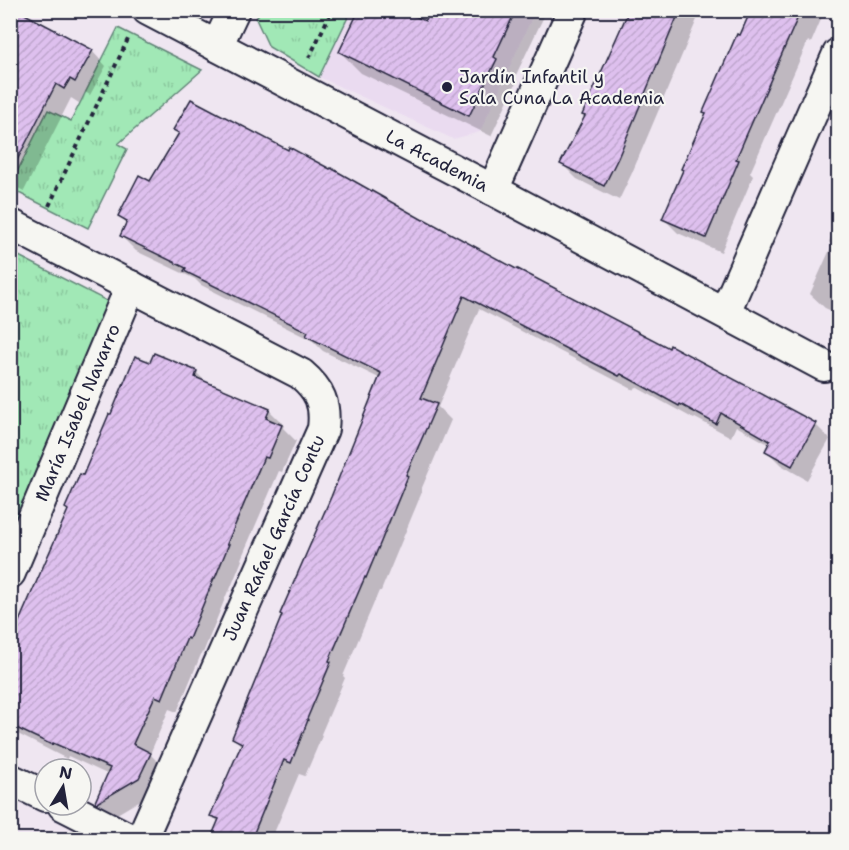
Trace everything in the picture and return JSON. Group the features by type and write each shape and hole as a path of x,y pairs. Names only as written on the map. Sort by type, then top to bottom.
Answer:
{"street":[{"path":"217,46 234,10"},
{"path":"493,190 573,10"},
{"name":"La Academia","path":"140,21 217,46 824,366"},
{"path":"725,312 838,54"},
{"name":"Juan Rafael García Contu","path":"22,230 301,374 311,382 323,405 323,429 141,840"},
{"name":"María Isabel Navarro","path":"10,573 131,286"},
{"path":"10,779 33,790"},
{"path":"84,817 116,836"}],"path":[{"path":"295,87 332,10"},
{"path":"22,230 140,21"}],"shaded area":[{"path":"351,11 535,11 480,132 453,139 319,77"}],"green space":[{"path":"260,10 351,11 319,77 269,47 256,19"},
{"path":"118,28 202,70 118,144 127,149 88,228 11,189 11,184 48,110 71,121"},
{"path":"11,252 111,303 11,537"}],"building":[{"name":"Jardín Infantil y Sala Cuna La Academia","path":"359,10 403,10 425,21 430,10 516,10 494,57 497,59 469,116 339,52"},
{"path":"629,10 680,10 604,186 560,164 585,116 582,115"},
{"path":"751,10 801,10 736,159 739,160 706,238 662,219 706,113 703,112 737,34 740,35"},
{"path":"19,11 93,50 75,82 70,79 64,89 56,84 10,174 10,26"},
{"path":"191,99 288,150 289,147 331,168 518,270 669,348 670,345 816,423 792,466 765,451 770,441 721,413 716,424 464,296 421,398 437,404 406,475 408,476 366,578 329,661 331,662 291,763 284,760 251,840 210,840 219,819 210,816 242,743 232,738 282,615 280,614 331,497 381,373 306,336 308,332 184,271 186,268 120,236 127,221 118,216 139,175 150,181 179,133 173,130"},
{"path":"154,353 197,371 195,377 270,409 266,418 282,425 268,458 264,457 215,578 162,699 155,696 133,744 151,753 139,778 97,803 95,802 110,768 93,761 93,757 85,757 53,743 52,745 10,725 10,642 68,510 65,508 80,474 83,475 135,356 150,362"}],"place":[{"name":"Jardín Infantil y Sala Cuna La Academia","path":"447,87"}]}
